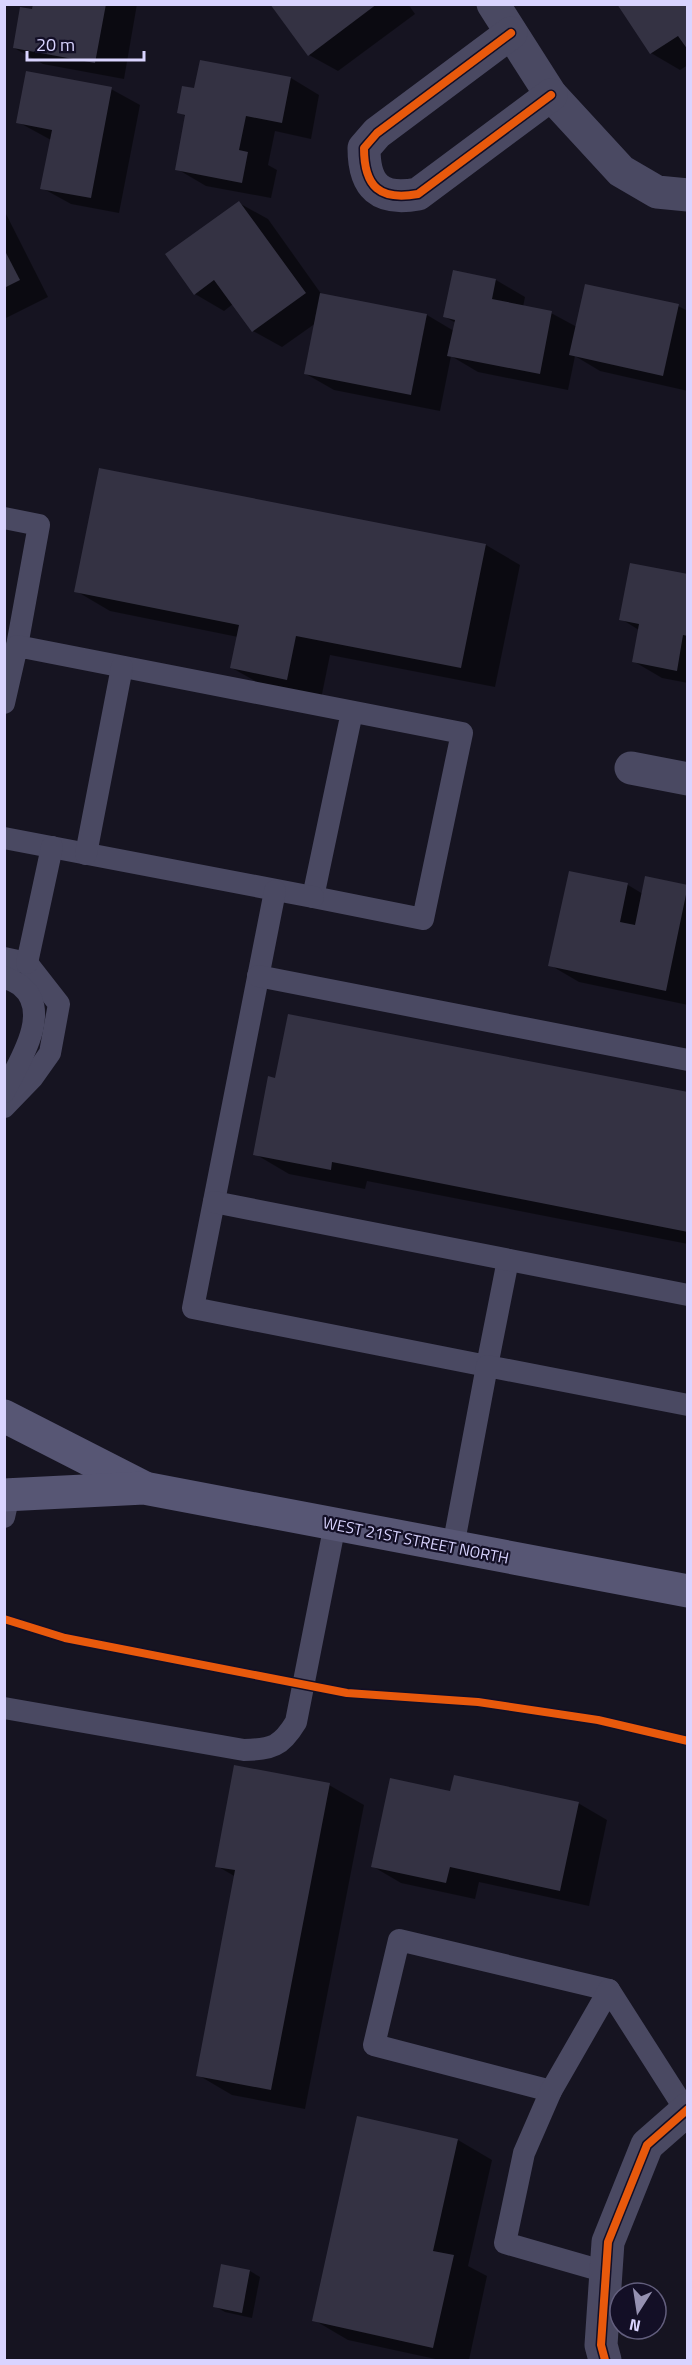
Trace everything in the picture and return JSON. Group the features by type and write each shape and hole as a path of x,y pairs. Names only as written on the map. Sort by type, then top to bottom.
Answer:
{"main road":[{"name":"WEST 21ST STREET NORTH","path":"4,1416 144,1488 687,1591"},
{"name":"WEST 21ST STREET NORTH","path":"6,1503 144,1488"}],"street":[{"path":"493,4 551,95 621,171 657,192 687,195"},
{"path":"511,33 377,133 364,148 364,168 369,181 383,193 400,197 418,194 551,95"},
{"path":"631,768 687,780"},
{"path":"605,2361 601,2345 608,2242 647,2145 686,2109"}],"lane":[{"path":"4,518 39,525 4,703"},
{"path":"4,838 423,919 462,733 17,646"},
{"path":"86,854 123,667"},
{"path":"313,897 352,712"},
{"path":"27,963 52,847"},
{"path":"275,891 193,1308 687,1405"},
{"path":"4,958 27,963 59,1004 50,1053 33,1077 4,1107"},
{"path":"258,976 687,1060"},
{"path":"4,977 21,986 33,1002 35,1024 4,1092"},
{"path":"214,1202 687,1295"},
{"path":"453,1547 508,1260"},
{"path":"4,1708 244,1750 267,1749 286,1739 296,1722 335,1524"},
{"path":"551,2091 374,2045 399,1940 609,1990 686,2109"},
{"path":"606,2272 505,2243 524,2153 551,2091 609,1990"}],"building":[{"path":"33,4 106,4 95,63 13,48 20,7 32,9"},
{"path":"270,4 377,4 308,56"},
{"path":"617,4 688,4 688,50 678,36 650,54"},
{"path":"200,60 291,77 282,123 246,116 239,150 248,152 242,183 175,170 185,115 177,113 182,86 194,88"},
{"path":"26,71 112,87 91,198 40,189 52,130 16,123"},
{"path":"239,201 306,293 252,332 214,280 194,295 165,254"},
{"path":"4,249 20,280 4,288"},
{"path":"453,270 496,279 492,299 552,311 540,374 447,356 455,320 443,317"},
{"path":"585,284 679,304 663,376 569,355"},
{"path":"320,293 427,314 411,395 304,374"},
{"path":"99,468 486,544 461,668 296,636 287,680 230,668 239,625 74,592"},
{"path":"630,563 688,574 688,636 683,635 677,671 632,662 639,624 619,620"},
{"path":"569,871 628,883 620,922 635,925 645,876 688,885 666,991 548,966"},
{"path":"288,1014 688,1092 688,1232 332,1162 331,1170 253,1155 268,1076 275,1078"},
{"path":"234,1765 330,1783 271,2090 196,2076 235,1870 215,1867"},
{"path":"454,1775 579,1802 560,1891 450,1867 446,1883 371,1867 390,1778 450,1791"},
{"path":"357,2116 458,2139 433,2251 454,2255 433,2348 312,2321"},
{"path":"221,2264 250,2270 242,2313 213,2307"}],"cycle path":[{"path":"511,33 377,133 364,148 367,173 371,182 384,193 405,196 418,194 551,95"},
{"path":"4,1619 65,1638 347,1693 478,1702 598,1720 688,1741"},
{"path":"605,2360 601,2345 608,2242 647,2145 688,2109"}]}
